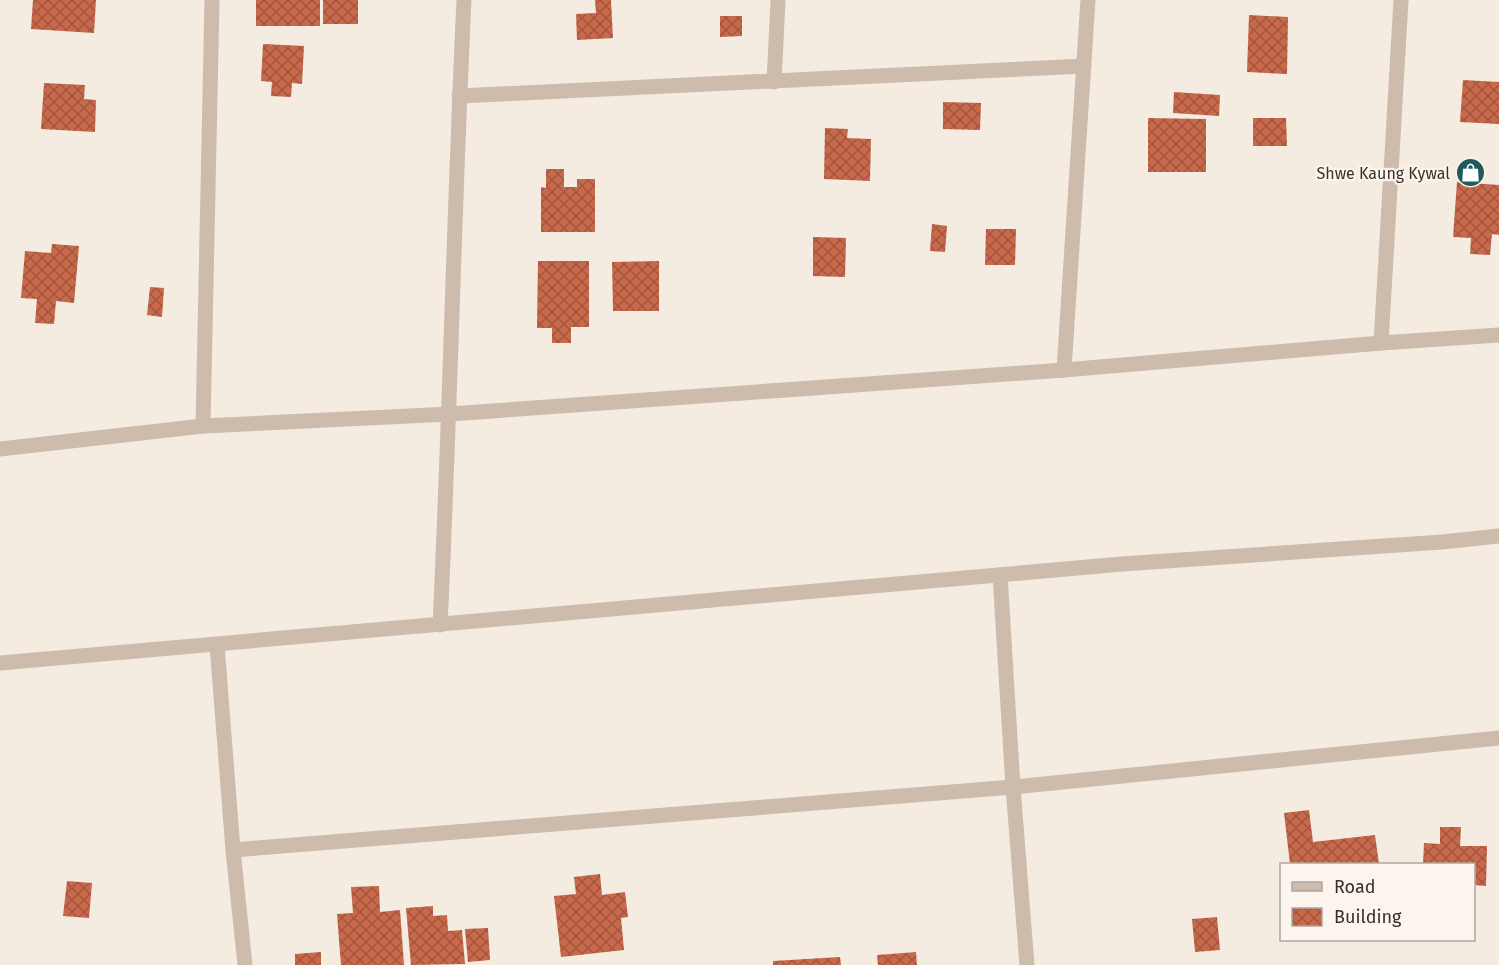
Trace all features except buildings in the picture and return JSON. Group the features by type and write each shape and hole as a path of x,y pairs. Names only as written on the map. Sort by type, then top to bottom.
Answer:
{"street":[{"path":"203,426 212,0"},
{"path":"440,625 450,414 464,0"},
{"path":"774,82 778,0"},
{"path":"1064,370 1088,0"},
{"path":"1381,343 1401,0"},
{"path":"459,96 1084,66"},
{"path":"0,449 203,426 450,414 1064,370 1499,335"},
{"path":"0,663 1000,575 1499,536"},
{"path":"1000,575 1027,965"},
{"path":"217,645 233,850 245,965"},
{"path":"233,850 1013,787 1499,738"}],"place":[{"name":"Shwe Kaung Kywal","path":"1471,173"}]}
